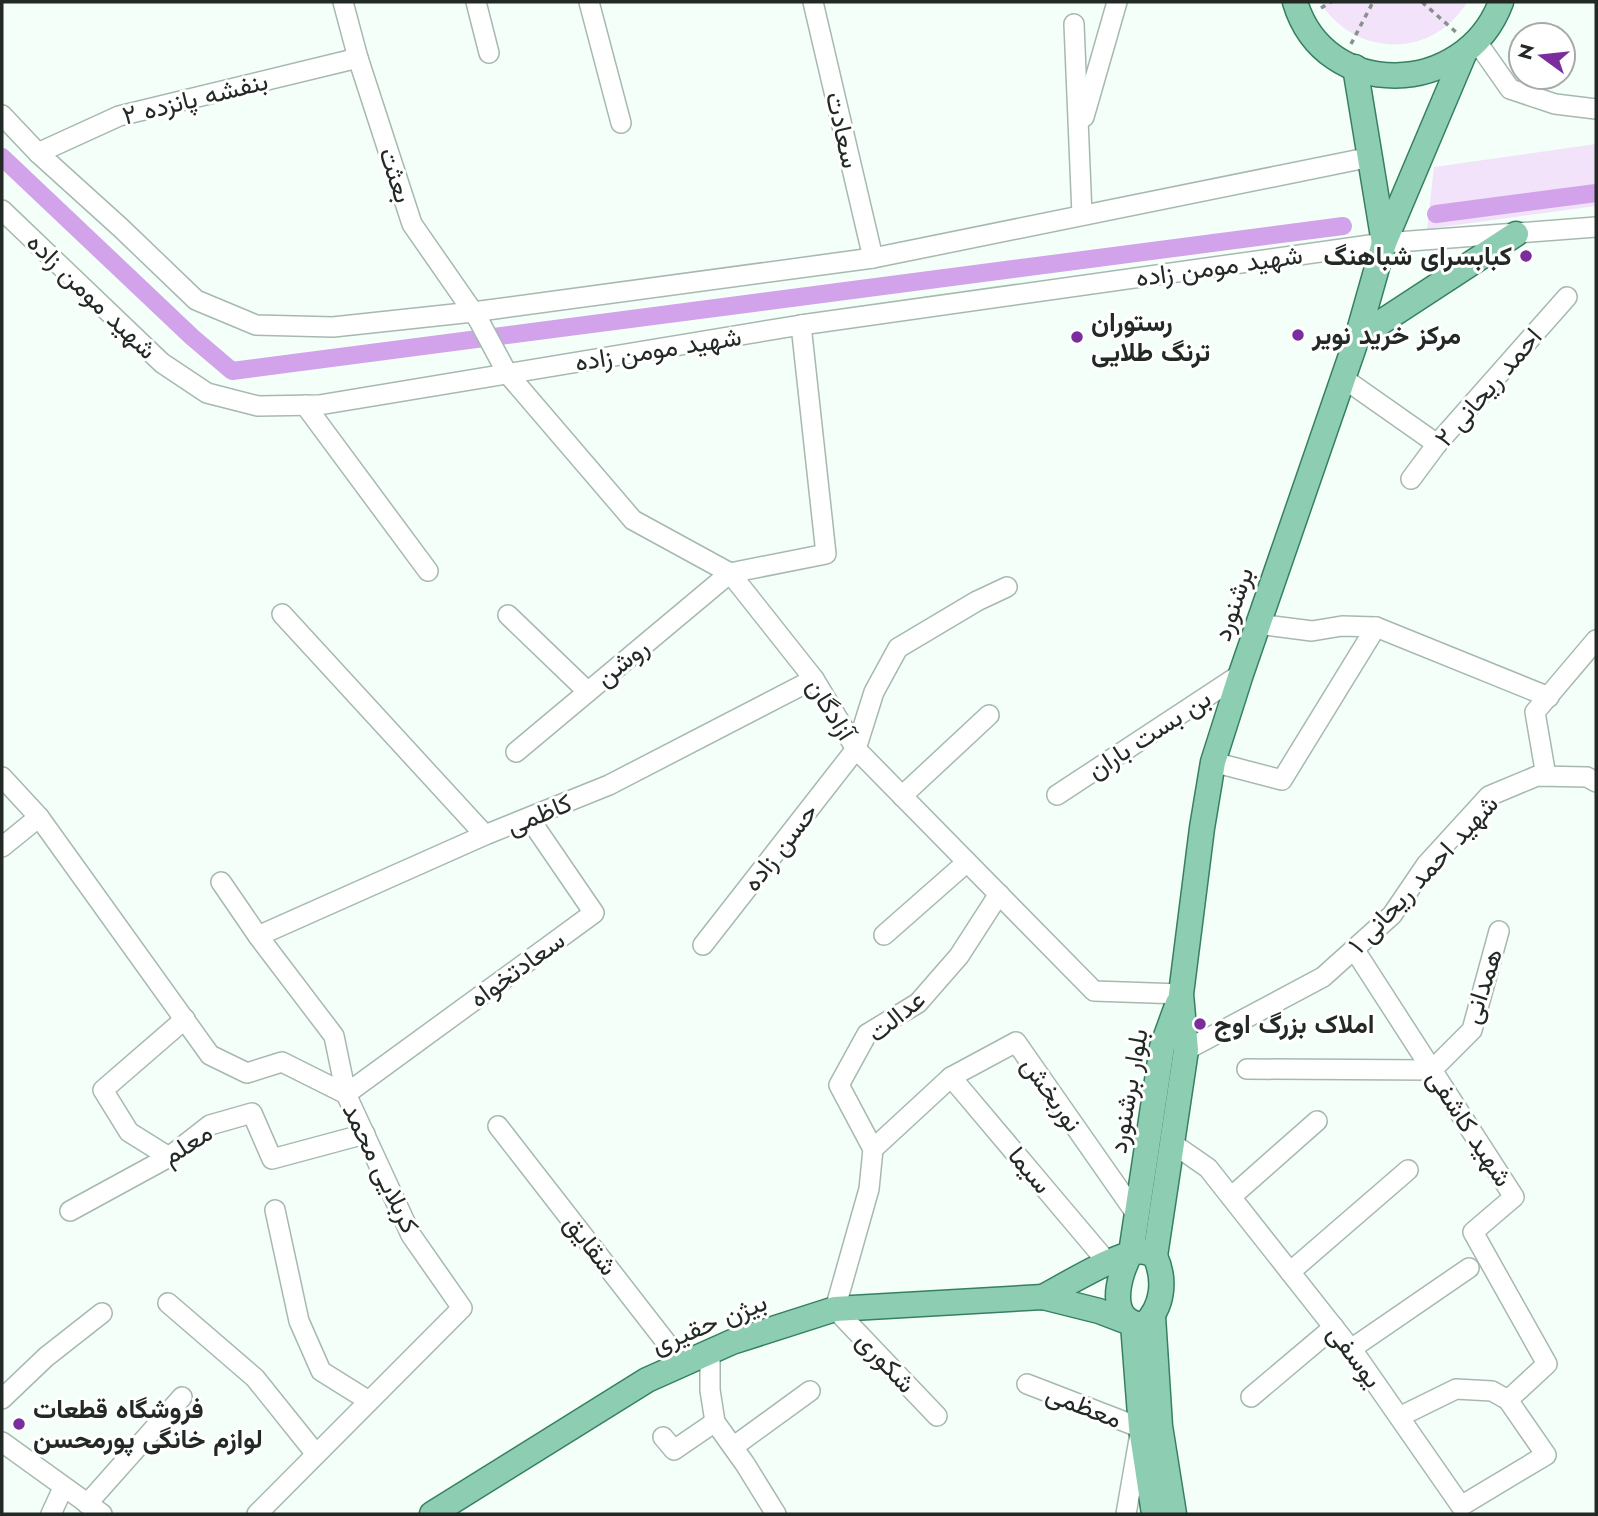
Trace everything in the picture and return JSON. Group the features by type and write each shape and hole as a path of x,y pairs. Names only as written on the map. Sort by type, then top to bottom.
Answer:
{"main road":[{"name":"برشنورد","path":"1181,994 1213,762 1241,674 1357,338 1384,243 1471,47 1496,15 1501,2"},
{"path":"1295,4 1313,36 1349,64 1377,74 1411,75 1445,66 1471,47"},
{"name":"برشنورد","path":"1349,64 1371,157 1384,243"},
{"path":"1357,338 1516,234"},
{"name":"بلوار برشنورد","path":"1131,1257 1172,1143 1186,1050 1181,994"},
{"name":"بلوار برشنورد","path":"1131,1257 1162,1047 1181,994"},
{"path":"1131,1257 1122,1268 1119,1305 1124,1318 1143,1320"},
{"path":"1043,1297 1131,1257 1161,1268 1159,1301 1143,1320 1141,1428 1154,1514"},
{"path":"1043,1297 1143,1320"},
{"name":"بیژن حقیری","path":"432,1514 648,1380 732,1342 835,1309 1043,1297"},
{"path":"1143,1320 1174,1514"}],"street":[{"name":"بعثت","path":"343,2 358,58 412,224 472,312 496,353"},
{"path":"476,2 489,53"},
{"path":"589,2 621,123"},
{"name":"سعادت","path":"813,2 873,258"},
{"path":"1079,135 1118,2"},
{"path":"1074,24 1082,215"},
{"path":"1471,47 1510,89 1555,104 1596,108"},
{"name":"بنفشه پانزده ۲","path":"38,153 119,116 358,58"},
{"path":"2,115 38,153 196,300 256,325 333,327 472,312 873,258 1371,157"},
{"name":"شهید مومن زاده","path":"2,209 162,363 207,393 258,406 319,405 801,325 1384,243 1596,227"},
{"name":"احمد ریحانی ۲","path":"1411,480 1437,444 1567,297"},
{"path":"730,573 826,554 801,325"},
{"name":"آزادگان","path":"496,353 507,373 633,520 730,573 814,679 856,749 1094,991 1181,994"},
{"path":"1343,379 1437,444"},
{"path":"305,405 428,572"},
{"name":"روشن","path":"516,752 730,573"},
{"path":"856,749 874,692 898,648 977,601 1007,587"},
{"path":"282,614 485,835"},
{"path":"508,615 587,691"},
{"path":"1258,624 1312,631 1342,626 1376,627 1549,697"},
{"path":"1213,762 1282,780 1376,627"},
{"path":"1546,776 1535,712 1596,640"},
{"name":"بن بست باران","path":"1057,795 1241,674"},
{"name":"کاظمی","path":"258,936 485,835 609,786 814,679"},
{"path":"902,796 989,715"},
{"name":"حسن زاده","path":"703,945 856,749"},
{"name":"شهید احمد ریحانی ۱","path":"1186,1050 1323,977 1392,915 1426,865 1489,796 1537,776 1587,777 1596,782"},
{"name":"کربلایی محمد","path":"2,777 39,817 210,1055 247,1073 282,1062 346,1094 411,1235 462,1308 257,1514"},
{"path":"2,847 39,817"},
{"name":"سعادتخواه","path":"346,1094 594,913 529,818"},
{"path":"884,935 967,862"},
{"path":"221,882 258,936 334,1036 346,1094"},
{"name":"عدالت","path":"873,1149 839,1085 867,1034 918,1003 959,956 999,894"},
{"name":"همدانی","path":"1432,1070 1472,1030 1499,931"},
{"name":"شهید کاشفی","path":"1354,949 1514,1197 1473,1232 1547,1364 1508,1400"},
{"path":"169,1157 129,1132 103,1090 185,1020"},
{"name":"نوربخش","path":"951,1077 1016,1042 1137,1215"},
{"path":"1247,1069 1432,1070"},
{"path":"835,1309 869,1189 873,1149 951,1077"},
{"name":"سیما","path":"951,1077 1131,1257"},
{"name":"معلم","path":"70,1211 169,1157 210,1125 252,1113 272,1159 365,1134"},
{"path":"1231,1197 1317,1121"},
{"name":"شقایق","path":"498,1126 683,1364"},
{"name":"یوسفی","path":"1172,1143 1208,1168 1334,1327 1462,1510 1546,1455 1508,1400"},
{"path":"1290,1272 1408,1170"},
{"path":"275,1210 299,1321 321,1371 369,1401"},
{"path":"1351,1349 1469,1268"},
{"path":"167,1303 255,1378 316,1454"},
{"name":"شکوری","path":"835,1309 937,1416"},
{"path":"2,1399 46,1357 102,1313"},
{"path":"1251,1397 1334,1327"},
{"path":"710,1352 710,1390 715,1422 776,1514"},
{"name":"معظمی","path":"1027,1384 1141,1428"},
{"path":"1399,1417 1456,1389 1492,1391 1508,1400"},
{"path":"733,1447 810,1391"},
{"path":"2,1442 95,1509 182,1397"},
{"path":"668,1443 715,1422"},
{"path":"1126,1514 1141,1428"},
{"path":"51,1514 63,1488"}],"path":[{"path":"1349,64 1373,2"},
{"path":"1422,2 1471,47"}],"shaded area":[{"path":"1320,2 1467,2 1452,21 1435,34 1415,42 1394,44 1373,42 1353,34 1335,20"},
{"path":"1596,144 1596,206 1427,229 1434,167"}],"waterway":[{"path":"2,157 192,337 232,371 1343,226"},
{"path":"1436,214 1596,193"}],"place":[{"name":"کبابسرای شباهنگ","path":"1526,256"},
{"name":"مرکز خرید نویر","path":"1298,335"},
{"name":"رستوران ترنگ طلایی","path":"1077,337"},
{"name":"املاک بزرگ اوج","path":"1200,1024"},
{"name":"فروشگاه قطعات لوازم خانگی پورمحسن","path":"19,1424"}]}
